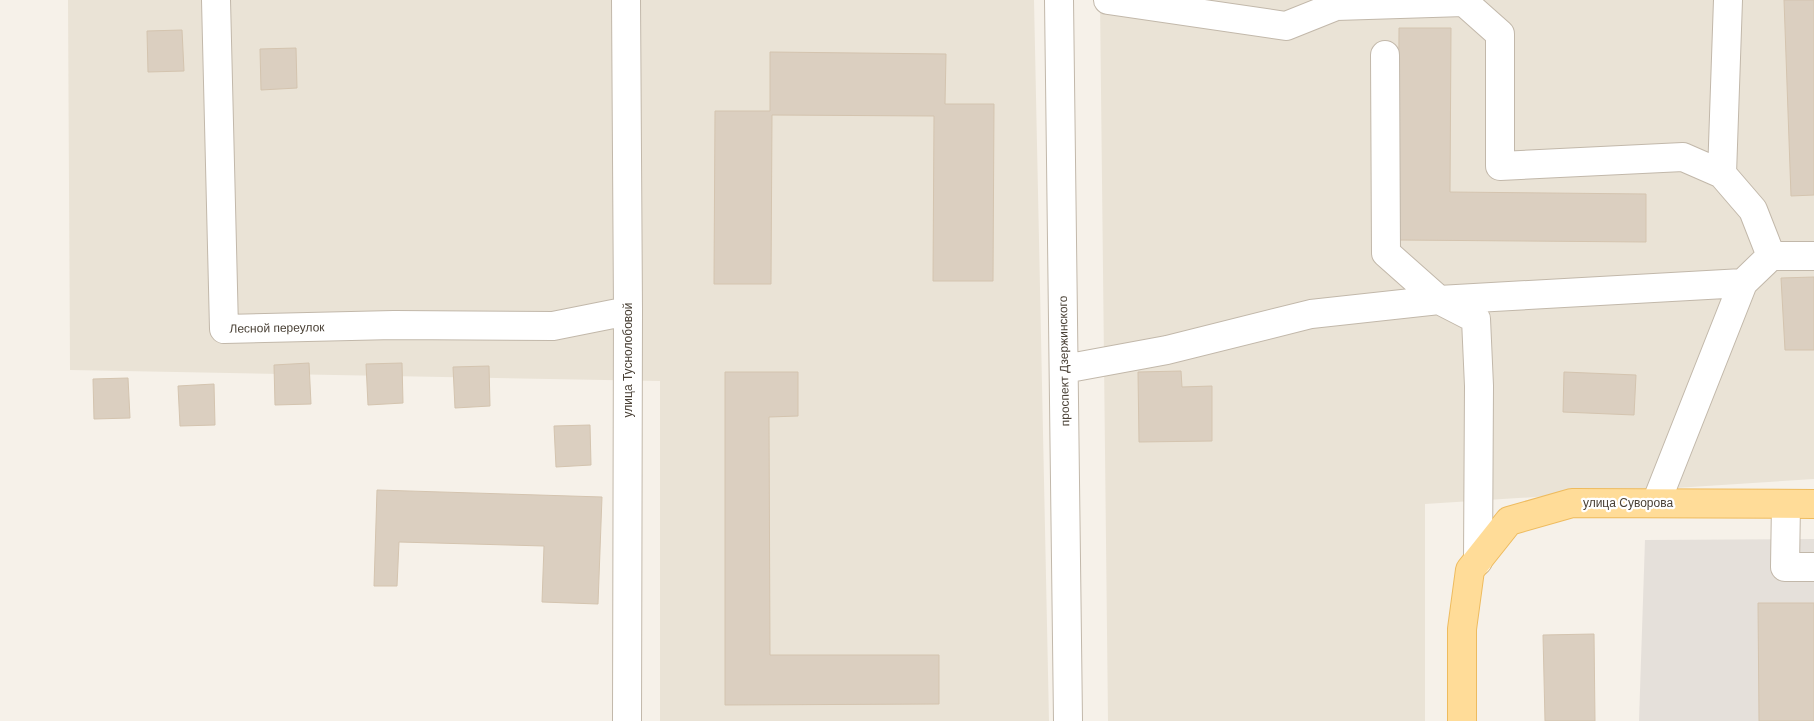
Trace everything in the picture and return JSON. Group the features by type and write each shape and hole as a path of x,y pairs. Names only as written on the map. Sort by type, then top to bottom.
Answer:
{"main road":[{"name":"улица Суворова","path":"1462,721 1462,629 1470,570 1509,521 1572,503 1814,504"}],"street":[{"name":"Лесной переулок","path":"216,0 224,329 553,326 628,311"},
{"name":"улица Туснолобовой","path":"626,0 628,311 627,721"},
{"name":"проспект Дзержинского","path":"1060,0 1068,721"},
{"path":"1108,0 1286,26 1336,6 1464,2 1500,34 1500,166 1683,157 1722,174 1753,210 1771,256"},
{"path":"1722,174 1728,0"},
{"path":"1385,55 1386,253 1439,300 1476,319 1479,386 1478,561"},
{"path":"1656,503 1743,283 1771,256 1814,256"},
{"path":"1064,369 1167,350 1311,314 1439,300 1743,283"},
{"path":"1786,504 1785,567 1814,567"}],"shaded area":[{"path":"68,0 1034,0 1049,721 660,721 660,381 70,370"},
{"path":"1100,0 1814,0 1814,479 1425,504 1425,721 1108,721"},
{"path":"1814,539 1814,721 1639,721 1645,540"}],"building":[{"path":"1784,0 1814,0 1814,195 1791,196"},
{"path":"1399,28 1451,28 1450,192 1646,194 1646,242 1398,240"},
{"path":"182,30 184,71 148,72 147,31"},
{"path":"296,48 297,88 261,90 260,49"},
{"path":"770,52 946,54 945,104 994,104 993,281 933,281 934,116 772,115 771,284 714,284 715,111 770,111"},
{"path":"1814,277 1814,350 1785,350 1781,278"},
{"path":"309,363 311,404 275,405 274,365"},
{"path":"402,363 403,403 368,405 366,364"},
{"path":"489,366 490,406 455,408 453,367"},
{"path":"1181,371 1182,387 1212,386 1212,441 1139,442 1138,372"},
{"path":"725,372 798,372 798,416 769,417 770,655 939,655 939,704 725,705"},
{"path":"1564,372 1636,375 1634,415 1563,412"},
{"path":"128,378 130,418 94,419 93,379"},
{"path":"214,384 215,425 180,426 178,386"},
{"path":"590,425 591,465 556,467 554,426"},
{"path":"377,490 602,497 598,604 542,602 544,546 399,542 397,586 374,586"},
{"path":"1758,603 1814,603 1814,721 1759,721"},
{"path":"1594,634 1595,721 1545,721 1543,635"}]}
